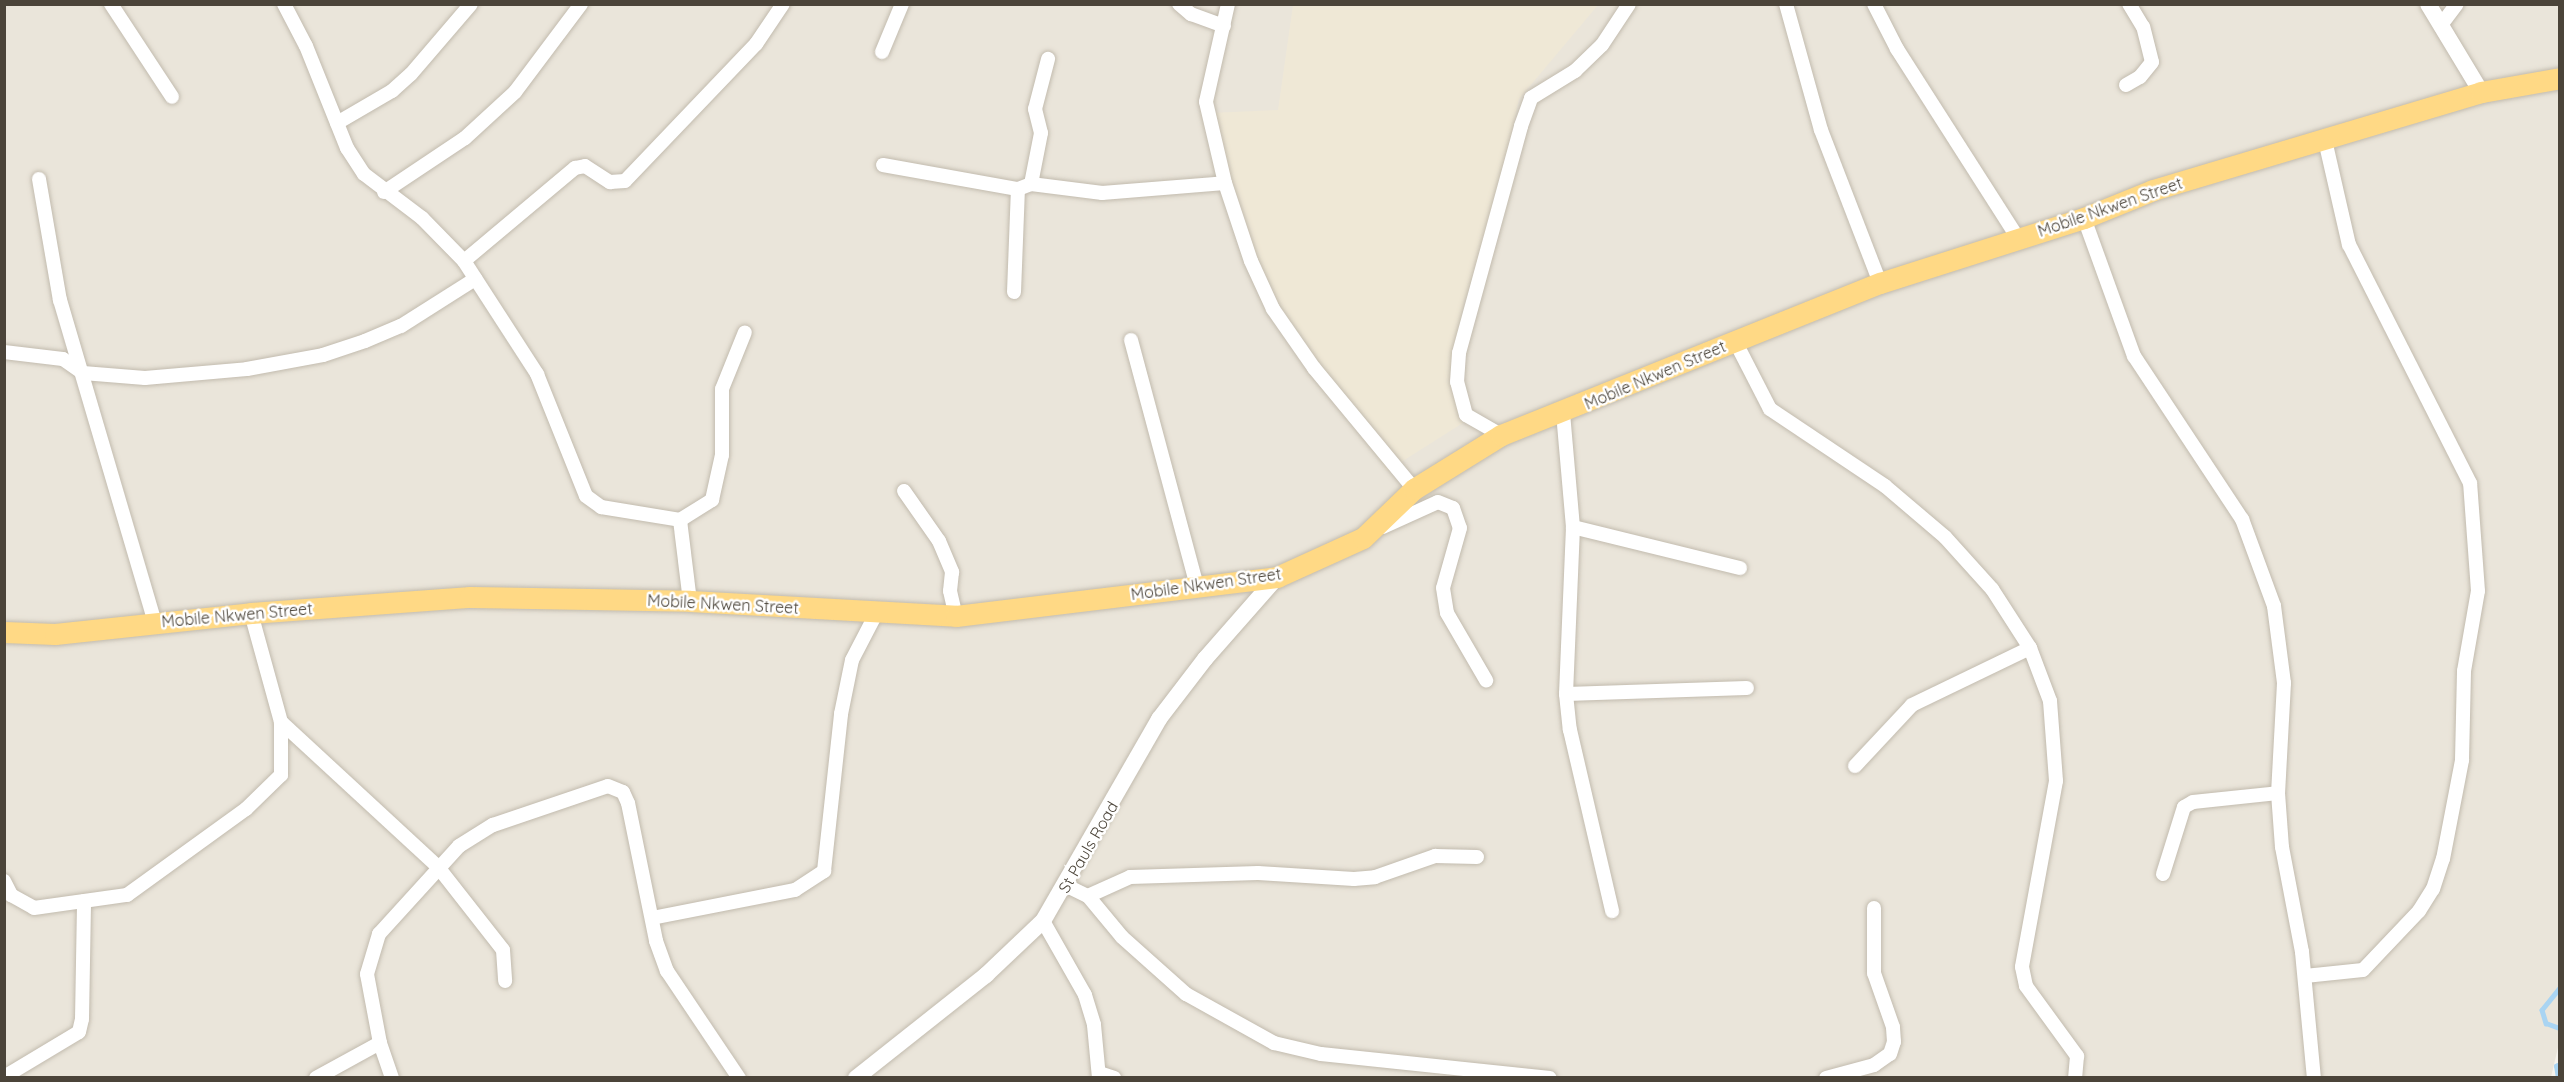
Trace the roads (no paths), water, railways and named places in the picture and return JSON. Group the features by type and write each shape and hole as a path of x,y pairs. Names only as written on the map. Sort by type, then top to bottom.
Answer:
{"highway":[{"name":"Mobile Nkwen Street","path":"4,632 55,634 251,613 470,597 690,601 956,616 1277,577 1363,538 1414,489 1501,435 1563,413 1880,283 2084,218 2153,190 2481,92 2559,78"}],"street":[{"path":"111,4 172,97"},
{"path":"284,4 306,46 337,123 364,174 384,192 422,218 464,261 537,374 586,496 601,507 680,520 712,500 722,455 722,389 745,332"},
{"path":"337,123 392,91 411,74 471,4"},
{"path":"384,192 457,144 515,92 581,4"},
{"path":"464,261 575,168 585,166 610,182 625,181 756,44 783,4"},
{"path":"882,52 903,4"},
{"path":"1179,4 1191,14 1224,26"},
{"path":"1228,4 1206,102 1225,183 1254,270 1273,309 1314,369 1414,489"},
{"path":"1501,435 1466,415 1457,382 1459,353 1521,126 1531,98 1582,65 1602,45 1629,4"},
{"path":"1786,4 1821,130 1880,283"},
{"path":"1874,4 1898,49 2018,238"},
{"path":"2126,85 2140,77 2152,62 2143,27 2129,4"},
{"path":"2428,4 2481,92"},
{"path":"2441,25 2457,4"},
{"path":"1014,292 1024,187 1041,133 1035,109 1048,59"},
{"path":"2305,976 2363,970 2419,911 2433,889 2443,859 2462,760 2464,671 2478,591 2470,483 2349,245 2325,140"},
{"path":"883,165 1024,187 1102,193 1225,183"},
{"path":"39,179 60,300 154,622"},
{"path":"2084,218 2134,356 2242,519 2257,557 2281,642 2284,683 2278,793 2283,847 2305,976 2314,1077"},
{"path":"4,352 63,359 83,373 145,378 247,369 323,355 400,326 475,279"},
{"path":"1131,340 1197,587"},
{"path":"1735,341 1770,409 1885,486 1945,537 1992,589 2030,648 2050,701 2056,781 2022,967 2026,986 2077,1056 2075,1077"},
{"path":"1563,413 1573,527 1566,694 1570,730 1612,911"},
{"path":"904,491 939,541 952,572 950,591 956,616"},
{"path":"1363,538 1413,510 1438,502 1453,508 1460,528 1443,588 1447,613 1486,680"},
{"path":"680,520 690,601"},
{"path":"1573,527 1740,568"},
{"name":"St Pauls Road","path":"856,1077 986,975 1043,921 1159,719 1205,659 1277,577"},
{"path":"652,918 795,890 824,871 841,714 852,660 877,612"},
{"path":"4,881 11,895 34,908 127,895 140,888 246,810 281,775 281,722 251,613"},
{"path":"1855,766 1912,705 1959,679 2030,648"},
{"path":"1566,694 1747,688"},
{"path":"281,722 438,867 503,950 506,981"},
{"path":"392,1077 380,1043 368,974 379,934 459,846 493,825 608,786 623,792 628,803 652,918 667,971 739,1077"},
{"path":"2163,874 2184,807 2193,802 2278,793"},
{"path":"1088,896 1130,877 1258,873 1354,879 1375,877 1435,856 1477,857"},
{"path":"1065,885 1088,896 1122,937 1186,994 1274,1042 1321,1054 1550,1077"},
{"path":"4,1077 79,1032 82,1019 84,901"},
{"path":"1826,1077 1874,1065 1890,1054 1894,1042 1893,1027 1874,974 1874,908"},
{"path":"1043,921 1085,995 1094,1025 1099,1075 1114,1077"},
{"path":"316,1077 380,1043"}],"waterway":[{"path":"2560,988 2542,1010 2546,1023 2560,1028"},
{"path":"2558,1078 2556,1066 2560,1064"}]}
